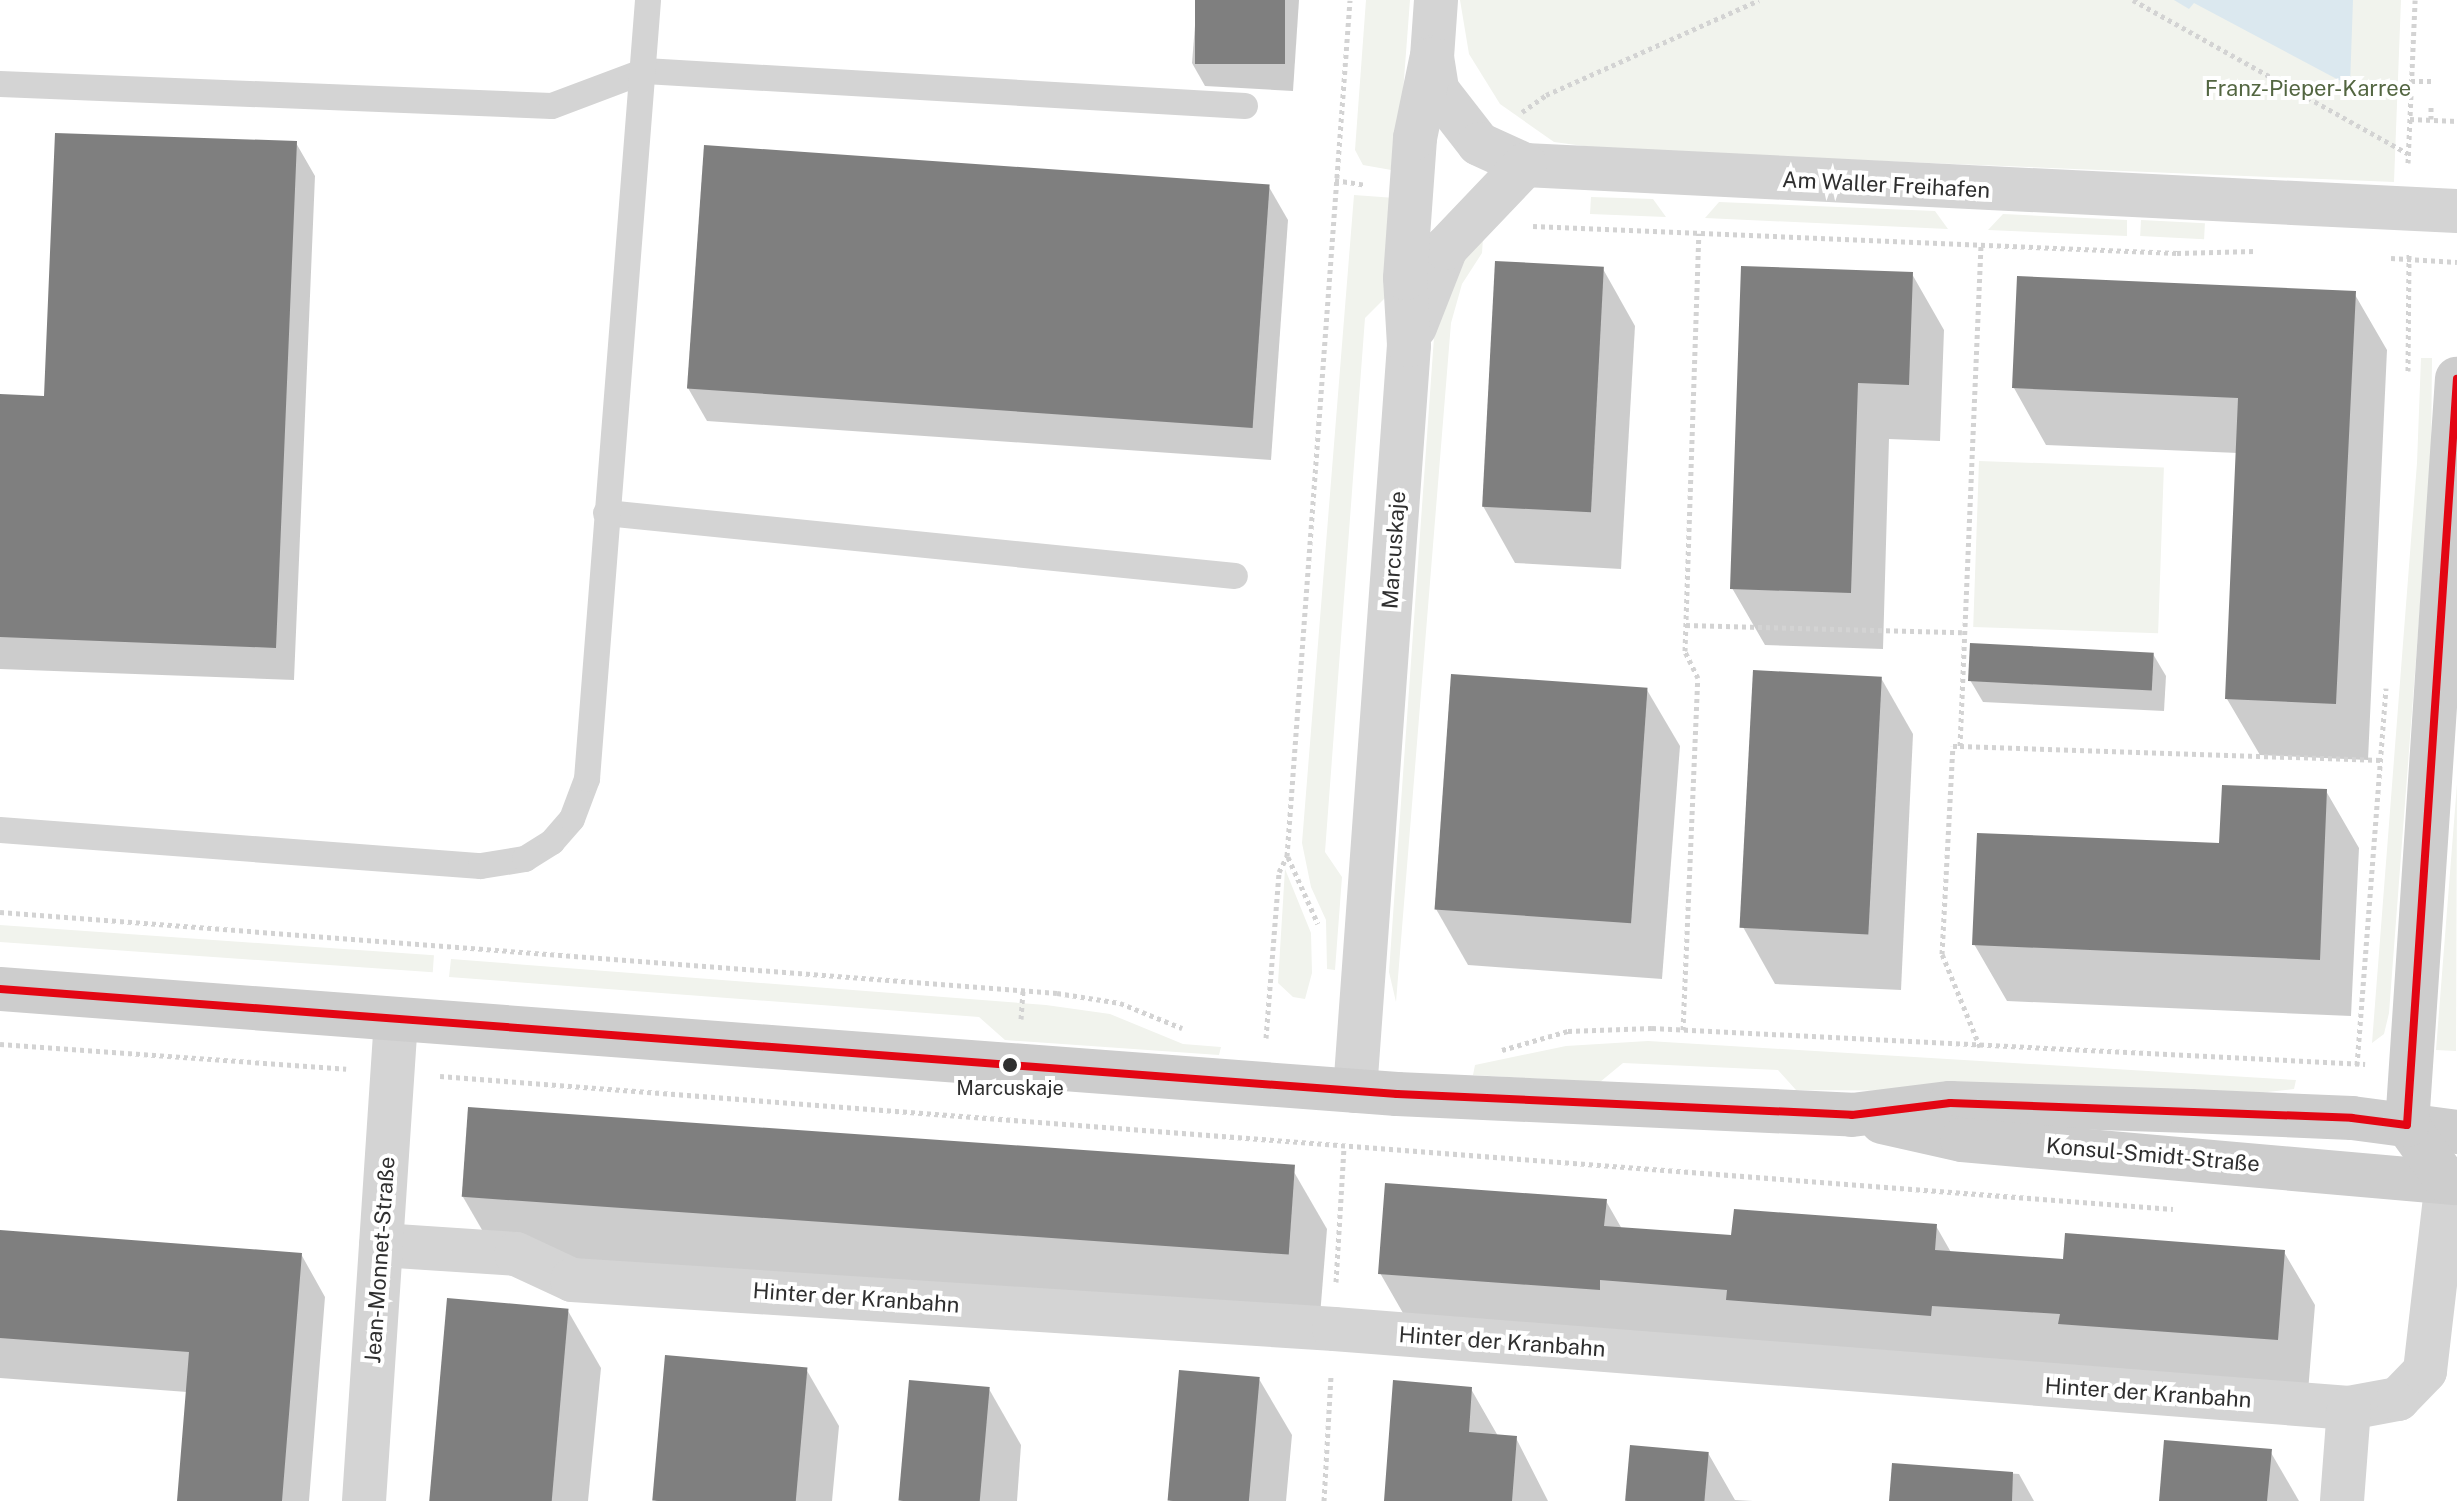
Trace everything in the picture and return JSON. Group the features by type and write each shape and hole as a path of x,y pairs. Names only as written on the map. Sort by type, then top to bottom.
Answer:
{"street":[{"name":"Am Waller Freihafen","path":"1436,0 1432,57 1437,90 1479,144 1525,165 2457,211"},
{"name":"Marcuskaje","path":"1355,1091 1409,345 1405,278 1415,138 1432,57"},
{"name":"Marcuskaje","path":"1409,345 1446,248 1525,165"},
{"path":"2454,1177 2407,1125 2457,379"},
{"name":"Konsul-Smidt-Straße","path":"0,989 1355,1091 1852,1115 1950,1103 2352,1118 2457,1132"},
{"name":"Jean-Monnet-Straße","path":"364,1501 396,1019"},
{"name":"Konsul-Smidt-Straße","path":"1852,1115 1962,1140 2454,1177"},
{"name":"Hinter der Kranbahn","path":"381,1245 516,1254 572,1280 1334,1329 2349,1408 2398,1399 2425,1371 2454,1177"},
{"path":"2342,1501 2349,1408"}],"lane":[{"path":"0,830 481,866 525,859 552,842 572,819 587,779 606,513 645,71 648,0"},
{"path":"0,84 552,106 645,71 1245,106"},
{"path":"606,513 1235,576"}],"path":[{"path":"1266,1037 1279,872 1287,856 1350,0"},
{"path":"1479,144 1546,95 1759,0"},
{"path":"2133,0 2408,154"},
{"path":"2408,373 2408,154 2415,0"},
{"path":"2411,81 2432,81"},
{"path":"2431,104 2431,119"},
{"path":"2410,119 2457,121"},
{"path":"1335,180 1412,192"},
{"path":"1474,216 1493,225 2177,253 2266,251"},
{"path":"1683,1030 1698,678 1685,651 1699,233"},
{"path":"1960,746 1962,632 1981,244"},
{"path":"2378,256 2409,261 2457,262"},
{"path":"1686,625 1962,632"},
{"path":"1494,1052 1568,1031 1683,1030 2357,1064 2386,682"},
{"path":"1980,1047 1942,954 1953,746 2381,760"},
{"path":"1287,856 1319,937"},
{"path":"0,912 1023,991 1120,1003 1190,1032"},
{"path":"1020,1028 1023,991"},
{"path":"1251,1036 1280,1038"},
{"path":"0,1044 2182,1210"}],"green space":[{"path":"1366,0 1410,0 1397,171 1363,165 1355,150"},
{"name":"Franz-Pieper-Karree","path":"1460,0 2401,0 2394,182 1614,150 1554,142 1500,104 1469,54"},
{"path":"1354,195 1395,198 1387,296 1365,318 1325,852 1342,877 1335,970 1327,969 1326,920 1311,887 1302,843"},
{"path":"1591,197 1653,199 1666,217 1590,214"},
{"path":"1719,202 1935,211 1948,229 1705,218"},
{"path":"2003,214 2127,220 2127,236 1988,230"},
{"path":"2141,220 2205,223 2204,239 2140,236"},
{"path":"1483,238 1482,253 1462,284 1451,323 1396,1002 1389,972 1435,323 1449,278"},
{"path":"2421,358 2432,358 2431,462 2389,1013 2384,1034 2372,1043 2417,463"},
{"path":"1979,461 2164,467 2158,633 1973,627"},
{"path":"2457,784 2456,1051 2436,1050"},
{"path":"1285,869 1311,933 1312,973 1305,999 1293,997 1278,983"},
{"path":"0,925 434,955 433,972 0,942"},
{"path":"451,959 1046,1005 1110,1014 1183,1044 1221,1047 1219,1055 1005,1040 979,1017 449,977"},
{"path":"1648,1041 2296,1080 2294,1089 2258,1093 1796,1090 1778,1070 1623,1063 1600,1082 1473,1075 1475,1065 1566,1046"}],"shaded area":[{"path":"2174,0 2353,0 2350,86 2194,3 2189,9"}],"building":[{"path":"1195,0 1285,0 1285,64 1195,64"},
{"path":"55,133 297,141 276,648 0,637 0,394 44,396"},
{"path":"704,145 1270,185 1253,428 687,388"},
{"path":"1495,261 1604,267 1591,512 1482,507"},
{"path":"1741,266 1913,272 1909,385 1858,383 1851,593 1730,589"},
{"path":"2017,276 2356,291 2336,704 2225,699 2238,398 2012,388"},
{"path":"1970,643 2154,653 2152,691 1968,681"},
{"path":"1753,670 1882,677 1868,934 1739,928"},
{"path":"1451,674 1648,688 1631,923 1435,909"},
{"path":"2222,785 2327,789 2320,960 1972,945 1977,833 2219,843"},
{"path":"468,1107 1295,1165 1289,1255 462,1197"},
{"path":"1385,1183 1607,1199 1604,1226 1731,1235 1734,1209 1937,1224 1935,1250 2063,1259 2065,1233 2285,1250 2278,1340 2058,1324 2060,1314 1932,1306 1931,1316 1726,1300 1727,1290 1600,1280 1600,1290 1378,1274"},
{"path":"0,1230 302,1253 282,1501 177,1501 189,1352 0,1338"},
{"path":"447,1298 569,1309 552,1501 429,1501"},
{"path":"665,1355 807,1367 796,1501 652,1500"},
{"path":"1179,1370 1260,1377 1249,1501 1168,1501"},
{"path":"909,1380 990,1387 980,1501 898,1501"},
{"path":"1393,1380 1472,1387 1469,1432 1517,1436 1512,1501 1384,1501"},
{"path":"2164,1440 2272,1449 2267,1501 2159,1501"},
{"path":"1630,1445 1709,1452 1704,1501 1625,1501"},
{"path":"1892,1463 2013,1472 2012,1501 1889,1501"}],"transit line":[{"path":"0,989 1397,1094 1852,1115 1950,1103 2352,1118 2407,1125 2457,379"}],"place":[{"name":"Marcuskaje","path":"1010,1065"}]}
